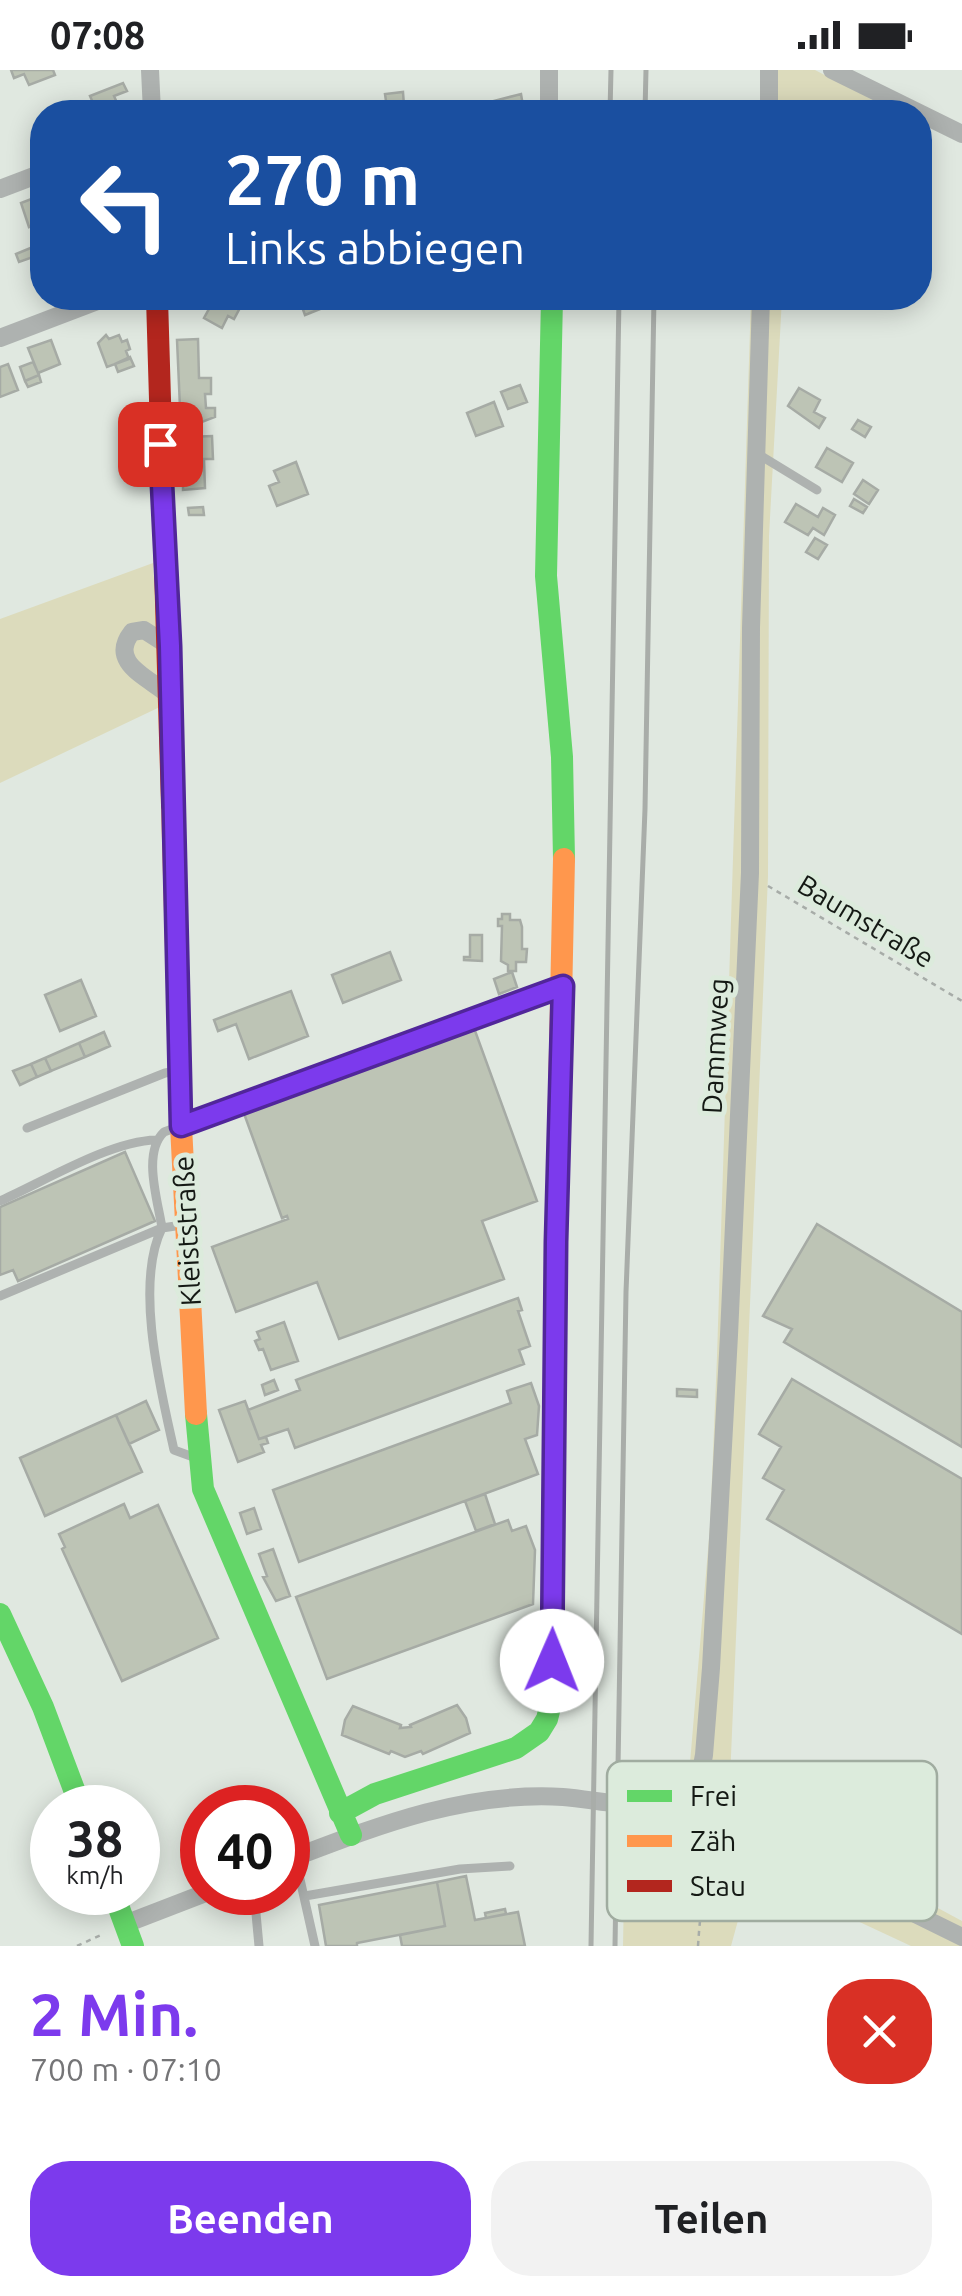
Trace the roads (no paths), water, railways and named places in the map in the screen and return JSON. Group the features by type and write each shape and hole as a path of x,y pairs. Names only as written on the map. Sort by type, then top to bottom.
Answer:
{"street":[{"path":"150,70 151,100"},
{"path":"548,70 549,100"},
{"path":"769,70 769,100"},
{"path":"832,70 893,100"},
{"path":"932,119 962,134"},
{"path":"0,189 30,178"},
{"path":"0,338 74,310"},
{"name":"Kleiststraße","path":"156,310 163,554 170,646 181,1126 198,1459 204,1488 351,1835"},
{"path":"340,1813 375,1794 516,1748 538,1732 552,1699 556,1242 563,986 562,757 546,576 552,310"},
{"name":"Dammweg","path":"703,1761 712,1668 750,873 755,453 761,310"},
{"path":"170,646 144,630 132,632 124,642 123,656 129,666 171,696"},
{"path":"0,1614 43,1707 72,1785"},
{"path":"310,1851 428,1810 476,1800 558,1797 607,1801"},
{"path":"129,1935 180,1907"},
{"path":"929,1921 962,1937"}],"lane":[{"path":"755,453 818,490"},
{"path":"198,1459 174,1450 157,1373 152,1334 152,1275 154,1244 162,1228 152,1157 156,1140 164,1132 563,986"},
{"path":"27,1128 165,1072 180,1071"},
{"path":"0,1202 116,1148 156,1140"},
{"path":"0,1296 162,1228 186,1224"},
{"path":"310,1895 460,1870 510,1866"},
{"path":"256,1915 259,1946"},
{"path":"309,1915 315,1946"}],"railway":[{"path":"610,100 611,70"},
{"path":"645,100 646,70"},
{"path":"591,1946 619,310"},
{"path":"618,1761 626,1292 645,809 654,310"},
{"path":"615,1921 615,1946"}]}
